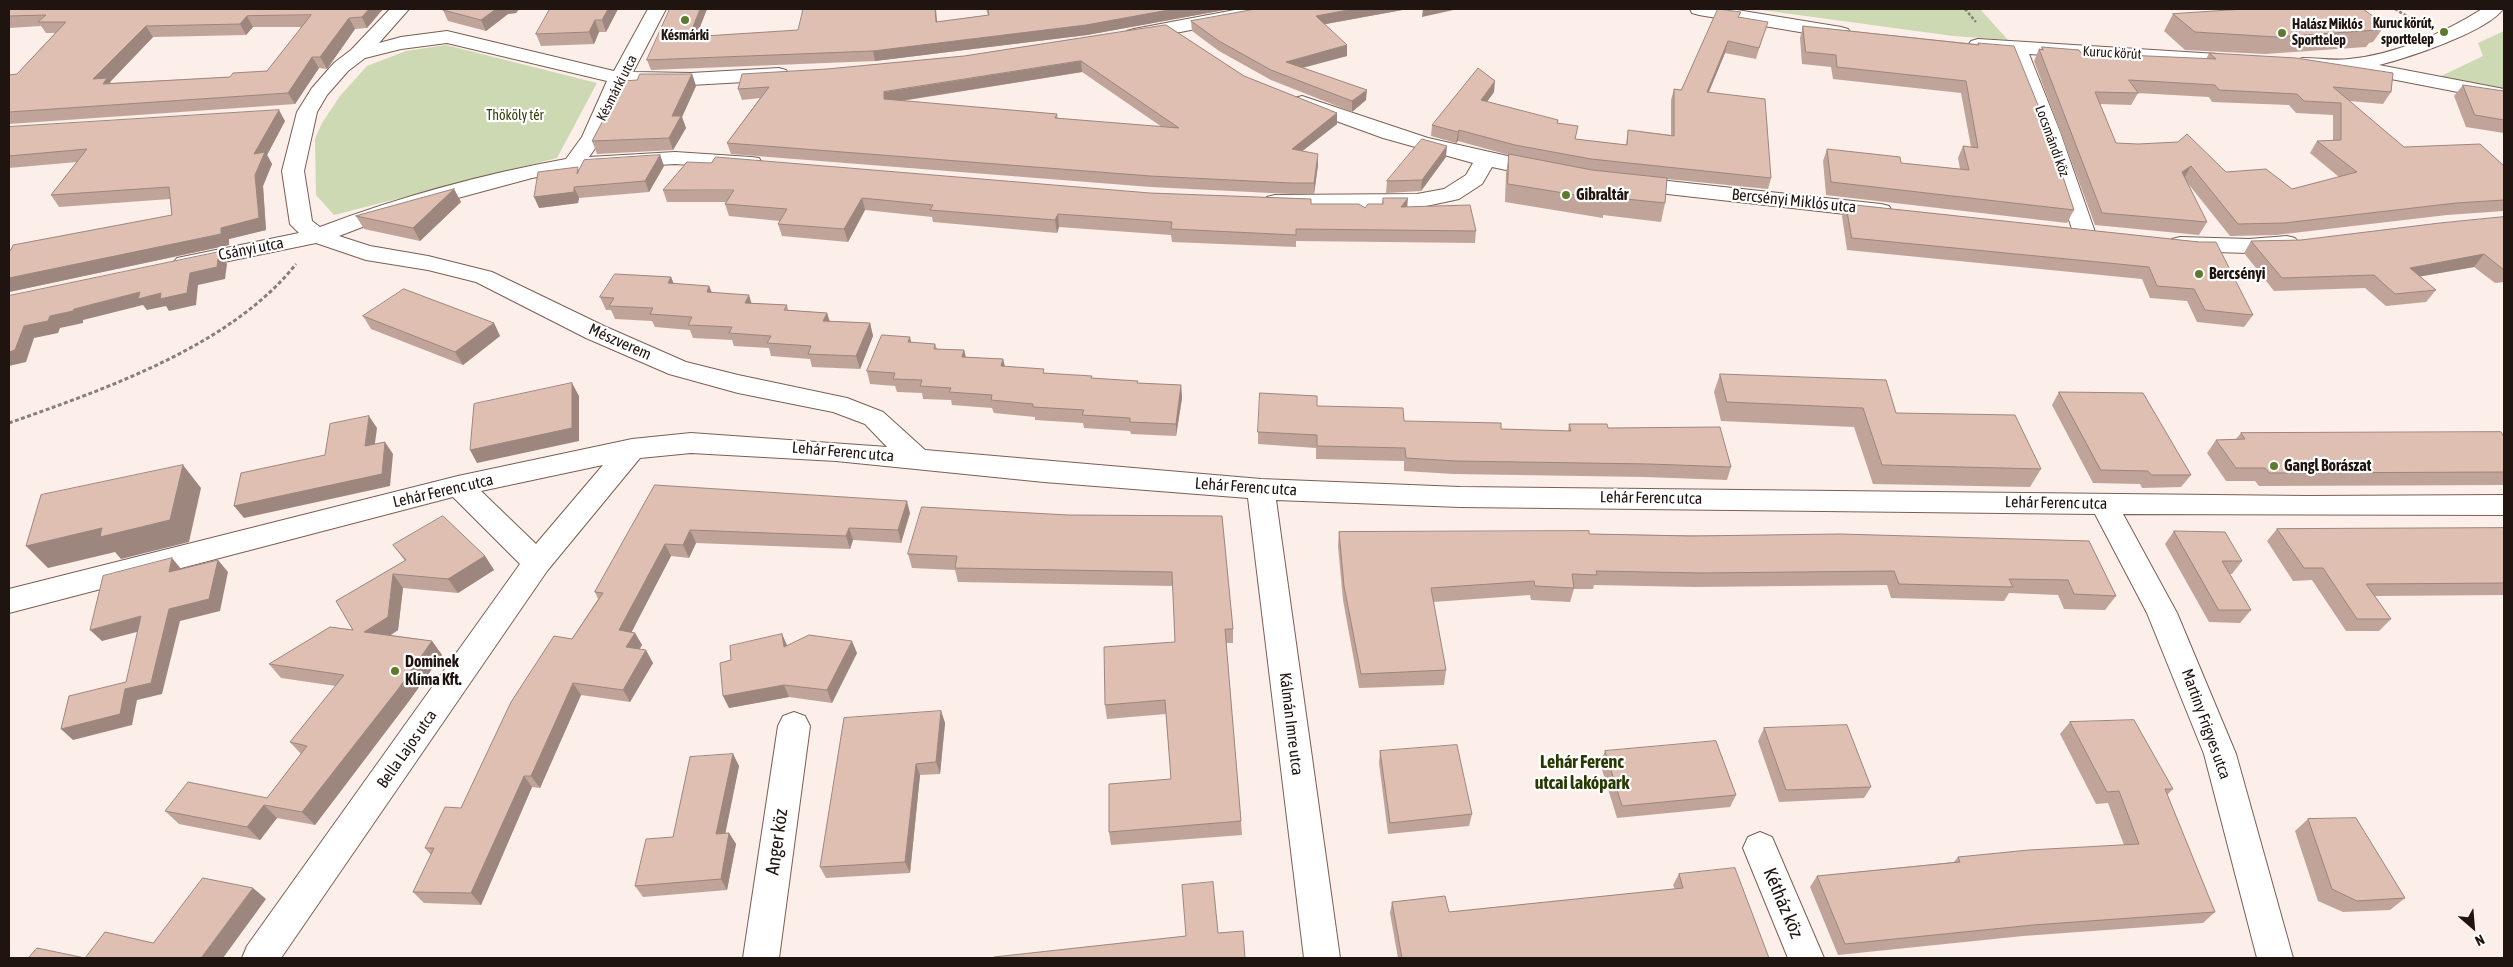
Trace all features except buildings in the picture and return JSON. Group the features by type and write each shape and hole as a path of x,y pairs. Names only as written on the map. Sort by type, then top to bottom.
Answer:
{"street":[{"name":"Késmárki utca","path":"573,164 592,137 619,78 630,62 657,9"},
{"path":"1115,38 1268,9"},
{"path":"1699,9 1859,35"},
{"path":"2348,65 2371,61 2426,43 2460,29 2494,9"},
{"path":"768,164 675,158 573,164 530,172 383,211 318,236 301,224 293,171 297,112 319,92 341,67 358,54 397,12 447,37 619,78 691,78 800,72"},
{"path":"1172,28 1195,46"},
{"path":"358,54 402,42 447,37"},
{"name":"Kuruc körút","path":"1962,44 2239,61"},
{"name":"Locsmándi köz","path":"2017,48 2050,132 2085,235"},
{"path":"2285,63 2348,65 2390,75 2504,95"},
{"path":"1280,93 1368,126 1486,160 1560,174"},
{"path":"1253,201 1291,203 1417,200 1451,194 1474,179 1486,160"},
{"name":"Bercsényi Miklós utca","path":"1608,181 1899,213"},
{"name":"Csányi utca","path":"168,267 318,236"},
{"name":"Mészverem","path":"318,236 366,252 428,263 484,277 595,332 678,368 738,384 838,404 874,418 915,458"},
{"path":"2163,242 2192,245 2249,246 2306,242"},
{"name":"Lehár Ferenc utca","path":"9,601 458,486 632,449 691,443 739,444 915,458 1044,472 1261,489 1460,497 2308,506 2504,505"},
{"name":"Bella Lajos utca","path":"260,958 537,563 632,449"},
{"path":"458,486 537,563"},
{"name":"Kálmán Imre utca","path":"1261,489 1322,958"},
{"name":"Martiny Frigyes utca","path":"2104,503 2162,613 2220,754 2275,958"},
{"name":"Anger köz","path":"761,958 794,726"},
{"name":"Kétház köz","path":"1760,848 1806,958"}],"path":[{"path":"9,423 112,387 179,356 234,322 286,277 318,236"}],"green space":[{"path":"1754,9 1980,9 2008,40 1953,36"},
{"path":"2504,31 2504,89 2439,77 2483,56 2478,43"},
{"name":"Thököly tér","path":"446,45 597,83 557,158 334,215 316,195 315,139 322,123 340,96 367,66 406,51"}],"place":[{"name":"Késmárki","path":"685,20"},
{"name":"Kuruc körút, sporttelep","path":"2444,32"},
{"name":"Halász Miklós Sporttelep","path":"2282,33"},
{"name":"Gibraltár","path":"1566,195"},
{"name":"Bercsényi","path":"2199,274"},
{"name":"Gangl Borászat","path":"2274,466"},
{"name":"Dominek Klíma Kft.","path":"395,671"}],"district":[{"name":"Lehár Ferenc utcai lakópark","path":"1582,772"}]}
